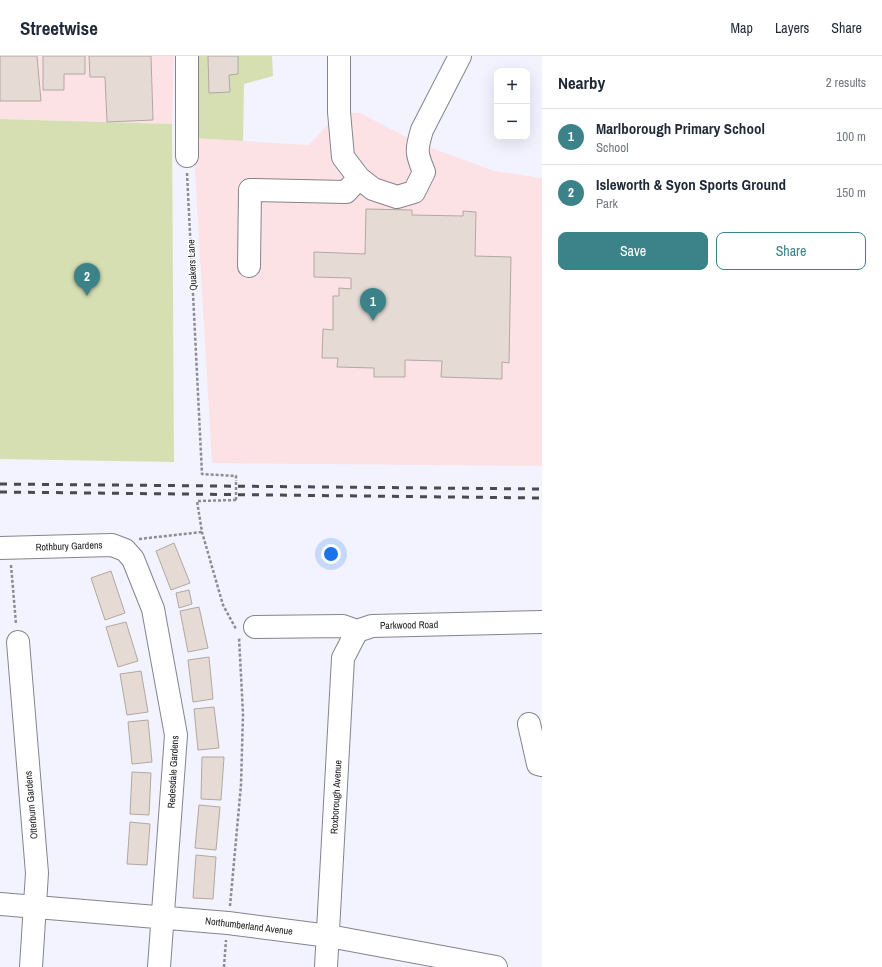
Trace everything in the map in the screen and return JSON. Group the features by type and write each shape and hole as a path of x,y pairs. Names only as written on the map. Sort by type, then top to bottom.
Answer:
{"street":[{"path":"187,56 187,156"},
{"path":"339,56 339,112 343,157 359,178 373,189 398,197 414,192 424,172 417,155 418,143 422,130 460,56"},
{"path":"249,266 250,190 346,192 359,178"},
{"name":"Rothbury Gardens","path":"5,548 112,545 129,554"},
{"name":"Redesdale Gardens","path":"129,554 153,609 176,735 159,967"},
{"name":"Parkwood Road","path":"255,627 343,626 357,631 372,626 542,622"},
{"name":"Roxborough Avenue","path":"326,967 329,936 343,658 357,631"},
{"name":"Otterburn Gardens","path":"18,642 37,873 32,967"},
{"path":"529,724 538,764 542,765"},
{"name":"Northumberland Avenue","path":"0,904 228,923 329,936 496,967"}],"path":[{"name":"Quakers Lane","path":"187,156 202,474 236,476 236,500 197,501 202,532"},
{"path":"129,554 133,540 202,532 223,605 236,627 240,640 243,714 241,785 224,967"},
{"path":"5,548 18,642"}],"shaded area":[{"path":"0,56 174,56 172,124 0,119"},
{"path":"339,112 360,113 418,143 494,171 542,178 542,466 212,463 193,138 309,145"}],"green space":[{"path":"193,56 272,56 273,76 244,84 243,141 193,138"},
{"path":"0,119 172,124 174,462 0,459"}],"building":[{"path":"0,56 37,56 41,101 0,101"},
{"path":"43,56 85,56 85,74 64,74 64,90 43,90"},
{"path":"89,56 151,56 153,120 107,122 105,77 90,77"},
{"path":"208,56 238,56 238,74 229,75 230,92 209,93"},
{"path":"366,209 412,210 412,215 463,216 463,211 476,212 475,256 511,257 509,363 502,362 502,379 441,377 442,361 405,360 405,377 374,377 374,368 337,367 338,358 322,358 323,329 333,330 333,296 339,296 339,288 351,289 351,278 314,277 314,252 365,254"},
{"path":"174,543 190,583 171,590 156,551"},
{"path":"111,571 125,613 105,620 91,578"},
{"path":"189,590 192,604 179,608 176,593"},
{"path":"199,607 208,648 188,652 180,611"},
{"path":"126,622 138,661 118,667 106,627"},
{"path":"209,657 213,699 193,702 188,660"},
{"path":"141,671 148,712 127,715 120,674"},
{"path":"214,707 219,748 198,750 194,709"},
{"path":"148,720 152,762 132,764 128,722"},
{"path":"202,757 224,757 221,800 201,799"},
{"path":"132,772 151,773 149,815 130,814"},
{"path":"199,805 220,807 216,850 195,848"},
{"path":"130,822 150,824 147,865 127,864"},
{"path":"196,855 216,857 213,899 193,898"}],"railway":[{"path":"0,484 542,489"},
{"path":"0,492 542,498"}],"place":[{"name":"Isleworth & Syon Sports Ground","path":"87,296"},
{"name":"Marlborough Primary School","path":"373,321"}]}
